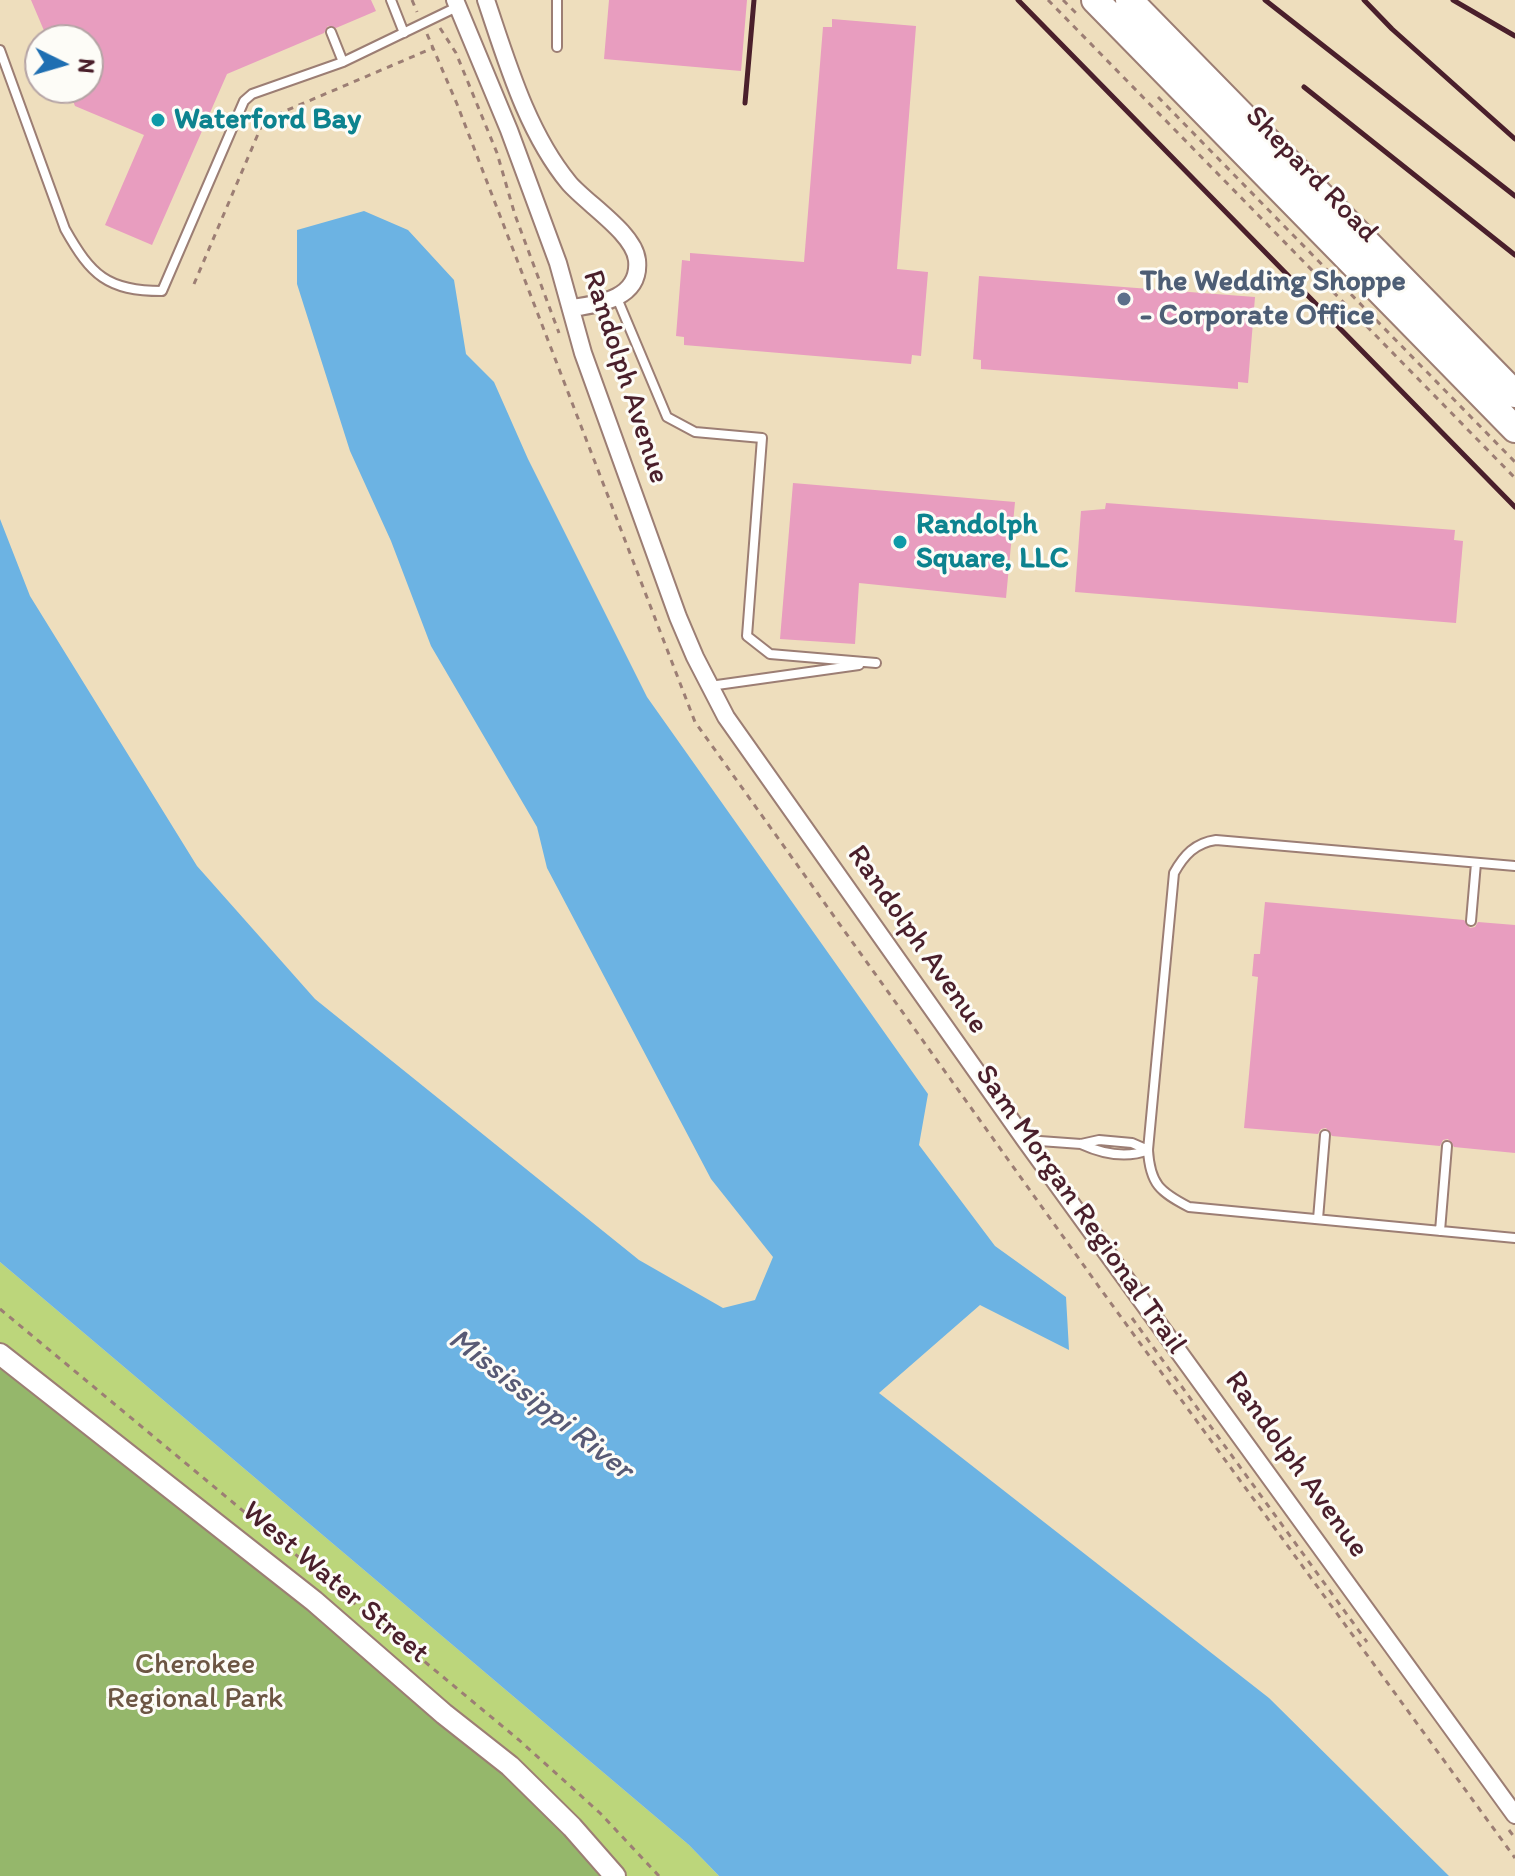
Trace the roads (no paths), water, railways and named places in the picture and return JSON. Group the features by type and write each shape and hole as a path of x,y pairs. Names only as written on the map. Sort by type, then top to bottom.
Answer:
{"highway":[{"name":"Shepard Road","path":"1129,0 1515,394"},
{"name":"Shepard Road","path":"1090,11 1515,429"}],"street":[{"path":"486,0 521,98 552,159 568,182 633,247 637,260 636,277 628,290 600,304 572,308"},
{"name":"Randolph Avenue","path":"456,4 509,130 572,308 583,353 678,617 709,686 747,748 1511,1821"},
{"name":"West Water Street","path":"0,1354 314,1601 444,1714 510,1766 572,1827 615,1876"}],"lane":[{"path":"391,0 404,33"},
{"path":"557,0 557,47"},
{"path":"0,50 65,229 80,256 102,278 121,288 162,291 244,101 252,94 343,62 434,20 456,4"},
{"path":"331,32 343,62"},
{"path":"617,298 667,417 695,432 762,438 747,636 770,654 876,663 709,686"},
{"path":"1515,866 1216,840 1193,848 1174,873 1148,1150 1154,1183 1189,1207 1515,1238"},
{"path":"1471,921 1476,863"},
{"path":"1318,1219 1325,1135"},
{"path":"1025,1140 1081,1144 1099,1140 1132,1143 1148,1150"},
{"path":"1440,1231 1447,1146"}],"water":[{"name":"Mississippi River","path":"364,211 408,230 454,280 466,354 494,382 528,459 647,697 928,1094 919,1145 995,1246 1066,1297 1069,1350 980,1305 879,1393 1269,1698 1449,1876 719,1876 689,1845 0,1262 0,519 30,596 197,866 315,999 639,1260 723,1308 755,1300 773,1257 711,1179 547,868 537,827 431,646 391,541 350,451 297,284 297,230"}],"railway":[{"path":"745,103 754,0"},
{"path":"1018,0 1515,507"},
{"path":"1265,0 1515,196"},
{"path":"1364,0 1515,139"},
{"path":"1453,0 1515,36"},
{"path":"1304,87 1515,255"}],"place":[{"name":"Waterford Bay","path":"158,120"},
{"name":"The Wedding Shoppe - Corporate Office","path":"1124,299"},
{"name":"Randolph Square, LLC","path":"900,542"}],"park label":[{"name":"Cherokee Regional Park","path":"195,1682"}]}
